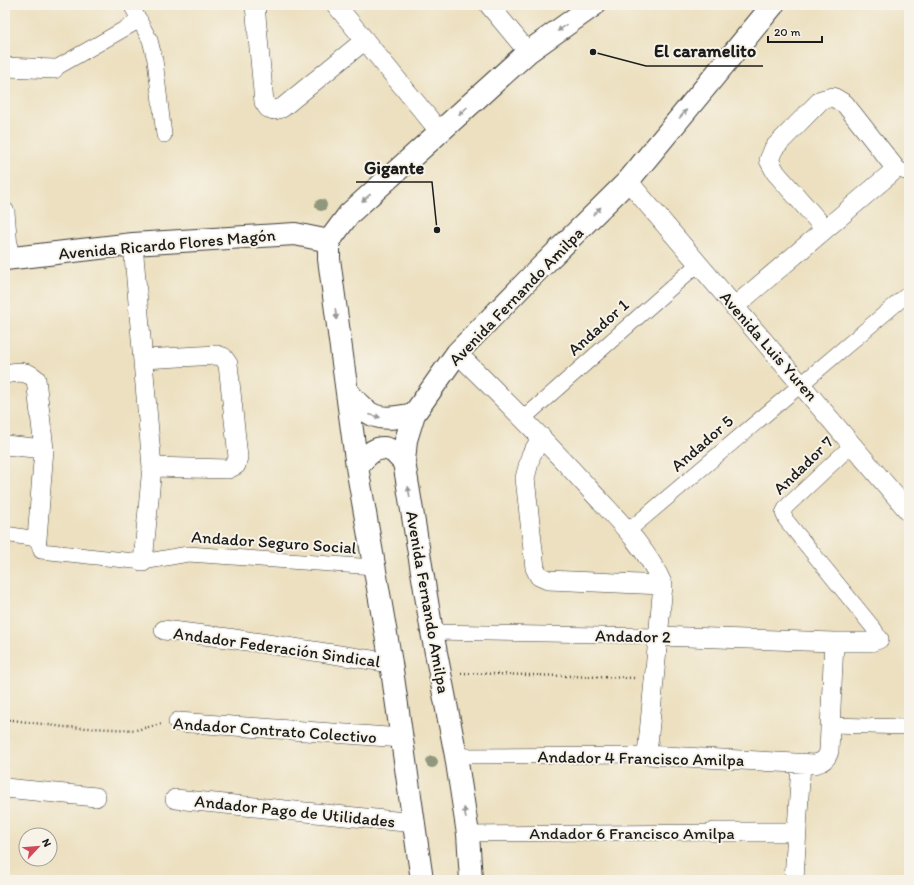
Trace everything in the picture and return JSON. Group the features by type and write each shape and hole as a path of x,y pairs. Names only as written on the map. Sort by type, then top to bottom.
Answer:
{"street":[{"path":"130,5 140,20 150,40 155,60 164,136"},
{"path":"255,5 264,102 268,108 274,110 282,108 365,40"},
{"path":"336,5 440,132"},
{"path":"489,5 528,52"},
{"path":"424,877 391,663 357,467 332,291 329,241 349,214 528,52 594,5"},
{"name":"Avenida Fernando Amilpa","path":"468,877 468,834 456,756 432,632 404,462 406,440 414,414 458,353 530,278 628,181 774,5"},
{"path":"5,67 54,69 140,20"},
{"path":"734,307 825,229 903,171 845,104 833,97 821,100 774,148 769,160 776,173 825,229"},
{"name":"Avenida Luis Yuren","path":"628,181 734,307 802,383 909,512"},
{"path":"5,212 7,259"},
{"name":"Avenida Ricardo Flores Magón","path":"7,259 133,244 295,234 329,241"},
{"path":"133,244 152,467 144,562"},
{"name":"Andador 1","path":"524,418 698,264"},
{"name":"Andador 5","path":"628,531 909,293"},
{"path":"458,353 542,436 628,531 657,572 663,585 647,755"},
{"path":"144,359 217,355 223,357 228,364 238,457 236,465 228,469 152,467"},
{"path":"5,374 21,371 29,373 36,379 44,449 37,539 5,534"},
{"path":"347,391 367,413 378,418 414,414"},
{"path":"542,436 531,455 525,478 535,568 539,576 548,580 663,585"},
{"path":"5,445 44,449"},
{"name":"Andador 7","path":"852,445 786,507 783,513 786,520 875,630 878,639"},
{"path":"357,467 369,452 384,449 392,450 404,462"},
{"name":"Andador Seguro Social","path":"37,539 41,551 144,562 188,554 374,567"},
{"name":"Andador Federación Sindical","path":"164,630 228,638 391,663"},
{"name":"Andador 2","path":"432,632 658,636 834,642 871,642 878,639"},
{"path":"834,642 830,725 909,727"},
{"name":"Andador Contrato Colectivo","path":"178,722 402,738"},
{"name":"Andador 4 Francisco Amilpa","path":"456,756 647,755 815,764 825,760 829,751 830,725"},
{"path":"794,880 801,763"},
{"path":"5,788 96,797"},
{"name":"Andador Pago de Utilidades","path":"175,799 415,823"},
{"name":"Andador 6 Francisco Amilpa","path":"468,834 797,832"}],"path":[{"path":"440,670 455,673 597,676 654,680"},
{"name":"Andador Contrato Colectivo","path":"5,719 64,727 136,730 160,724 178,722"}],"place":[{"name":"El caramelito","path":"593,52"},
{"name":"Gigante","path":"437,230"}]}
